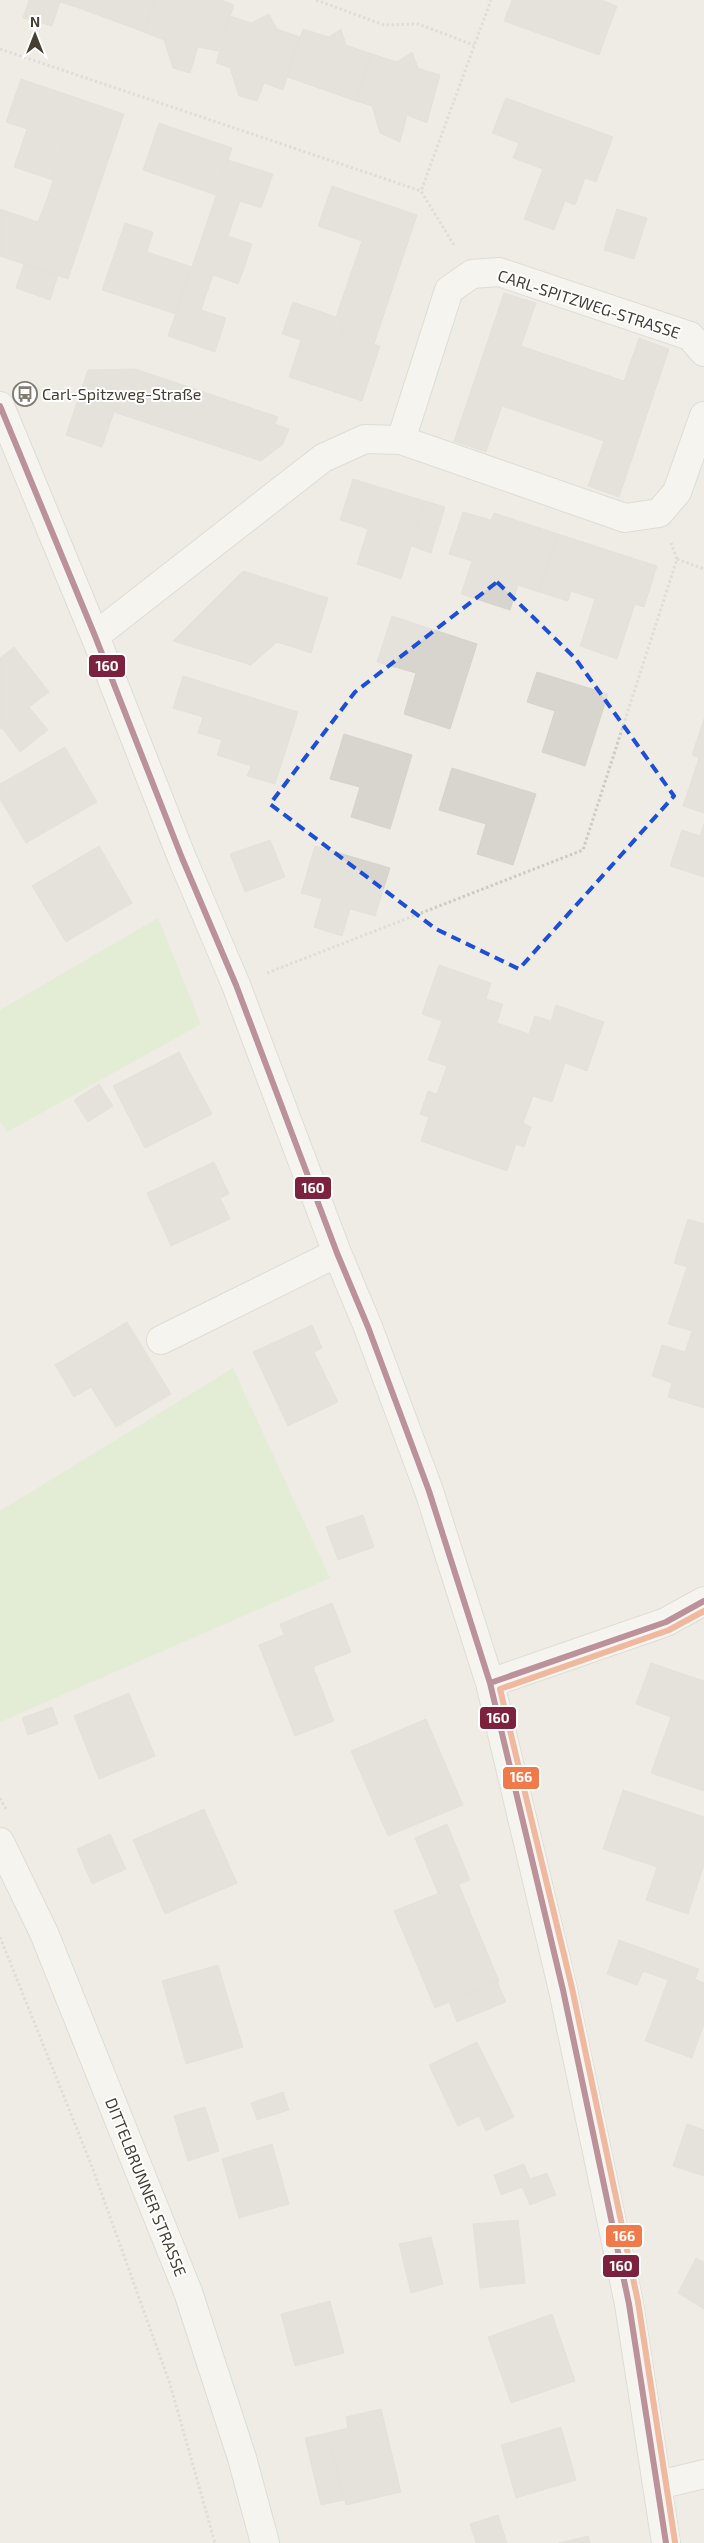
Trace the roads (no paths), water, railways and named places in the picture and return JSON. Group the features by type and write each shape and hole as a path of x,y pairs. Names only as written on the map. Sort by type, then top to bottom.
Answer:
{"street":[{"name":"CARL-SPITZWEG-STRASSE","path":"401,440 449,290 472,274 499,272 690,336 704,352"},
{"path":"0,406 96,636 182,858 236,985 337,1253 368,1327 430,1491 490,1683 563,1990 629,2304 666,2543"},
{"path":"96,636 323,458 365,439 401,440 625,518 659,513 677,492 704,416"},
{"path":"161,1340 337,1253"},
{"path":"490,1683 666,1622 704,1601"},
{"name":"DITTELBRUNNER STRASSE","path":"0,1842 44,1933 188,2292 242,2458 265,2543"},
{"path":"658,2485 704,2474"}],"place":[{"name":"Carl-Spitzweg-Straße","path":"25,394"}]}
